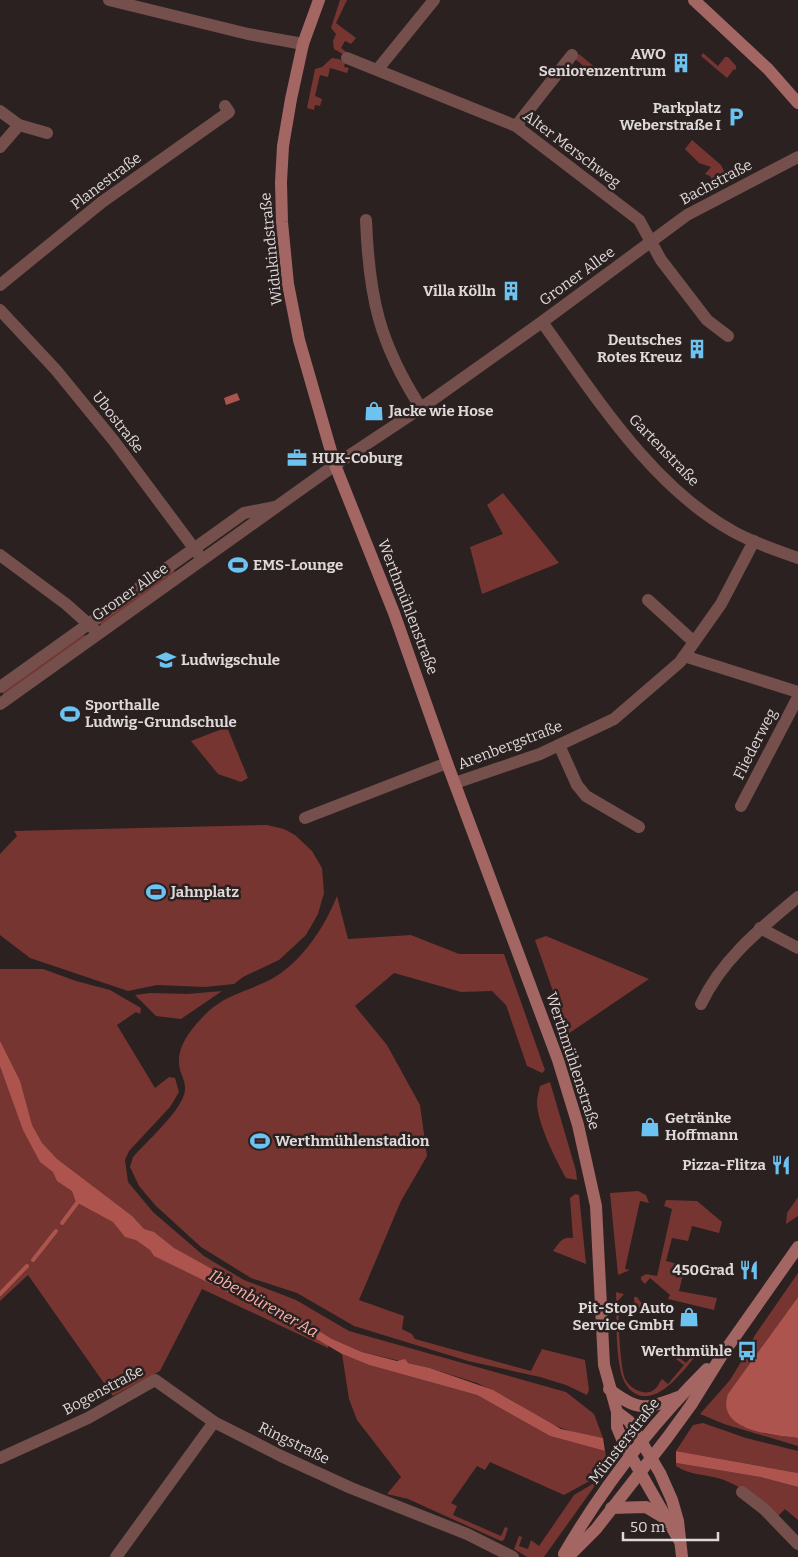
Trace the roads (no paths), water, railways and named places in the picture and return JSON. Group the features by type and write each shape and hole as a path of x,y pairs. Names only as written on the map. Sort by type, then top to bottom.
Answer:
{"main road":[{"name":"Widukindstraße","path":"319,0 303,44 283,146 282,222 288,284 299,340 335,465"},
{"path":"694,0 768,70 798,103"},
{"name":"Werthmühlenstraße","path":"335,465 394,613 447,763 558,1060 578,1125 596,1206 604,1365 609,1389 617,1412 617,1427 679,1540"},
{"name":"Münsterstraße","path":"568,1557 596,1529 651,1459 691,1404 722,1355 798,1247"},
{"name":"Münsterstraße","path":"563,1557 584,1521 632,1456 680,1396 722,1355"},
{"path":"609,1389 624,1401 641,1407 656,1406 680,1396"},
{"name":"Werthmühlenstraße","path":"617,1412 629,1421 672,1500 678,1521 679,1540"},
{"path":"611,1508 646,1507 668,1520"},
{"path":"679,1540 682,1557"}],"street":[{"path":"109,0 248,34 303,44"},
{"path":"378,69 434,0"},
{"path":"516,126 572,55"},
{"name":"Alter Merschweg","path":"347,58 516,126 639,220 652,242"},
{"name":"Planestraße","path":"0,285 102,202 229,112 225,106"},
{"path":"0,111 19,125 47,132"},
{"path":"0,147 19,125"},
{"name":"Bachstraße","path":"652,242 687,215 798,157"},
{"path":"366,220 368,272 374,306 396,366 421,408"},
{"path":"652,242 661,260 707,320 728,336"},
{"name":"Groner Allee","path":"0,704 335,465 421,408 652,242"},
{"name":"Ubostraße","path":"0,310 56,370 114,441 193,550 204,560"},
{"name":"Gartenstraße","path":"542,322 606,410 637,450 659,473 713,518 754,541 798,558"},
{"name":"Groner Allee","path":"0,686 244,513 278,507"},
{"name":"Arenbergstraße","path":"455,783 540,754 614,719 684,656 721,604 754,541"},
{"path":"0,555 66,604 99,634"},
{"path":"648,600 694,642"},
{"path":"684,656 798,692"},
{"name":"Fliederweg","path":"741,806 798,697"},
{"path":"559,745 578,785 586,796 639,828"},
{"path":"305,818 447,763"},
{"path":"701,1004 721,970 760,928 798,896"},
{"path":"760,928 798,948"},
{"name":"Bogenstraße","path":"0,1458 88,1418 155,1380 214,1422"},
{"path":"116,1557 214,1422"},
{"name":"Ringstraße","path":"214,1422 351,1488 467,1534 513,1557"},
{"path":"742,1492 764,1509 798,1544"}],"water":[{"path":"237,393 240,400 226,405 224,398"},
{"name":"Ibbenbürener Aa","path":"0,1041 20,1081 32,1125 42,1143 57,1159 132,1216 144,1229 154,1232 174,1248 270,1301 330,1338 362,1352 397,1361 405,1359 408,1363 430,1368 493,1390 561,1429 603,1438 605,1451 550,1436 477,1395 369,1365 342,1354 283,1319 154,1256 150,1250 136,1240 125,1237 113,1222 76,1202 72,1191 57,1181 53,1172 40,1162 23,1130 0,1066"},
{"path":"798,1297 798,1438 762,1433 749,1429 730,1416 726,1406 728,1394"},
{"path":"676,1451 798,1473 798,1487 760,1477 676,1463"}],"waterway":[{"path":"62,1223 80,1199"},
{"path":"33,1260 56,1231"},
{"path":"0,1294 27,1266"}],"place":[{"name":"AWO Seniorenzentrum","path":"681,63"},
{"name":"Parkplatz Weberstraße I","path":"736,117"},
{"name":"Villa Kölln","path":"511,291"},
{"name":"Deutsches Rotes Kreuz","path":"697,349"},
{"name":"Jacke wie Hose","path":"374,411"},
{"name":"HUK-Coburg","path":"297,458"},
{"name":"EMS-Lounge","path":"238,565"},
{"name":"Ludwigschule","path":"166,660"},
{"name":"Sporthalle Ludwig-Grundschule","path":"70,714"},
{"name":"Jahnplatz","path":"156,892"},
{"name":"Getränke Hoffmann","path":"650,1127"},
{"name":"Werthmühlenstadion","path":"260,1141"},
{"name":"Pizza-Flitza","path":"781,1165"},
{"name":"450Grad","path":"749,1270"},
{"name":"Pit-Stop Auto Service GmbH","path":"689,1317"},
{"name":"Werthmühle","path":"747,1351"}]}
